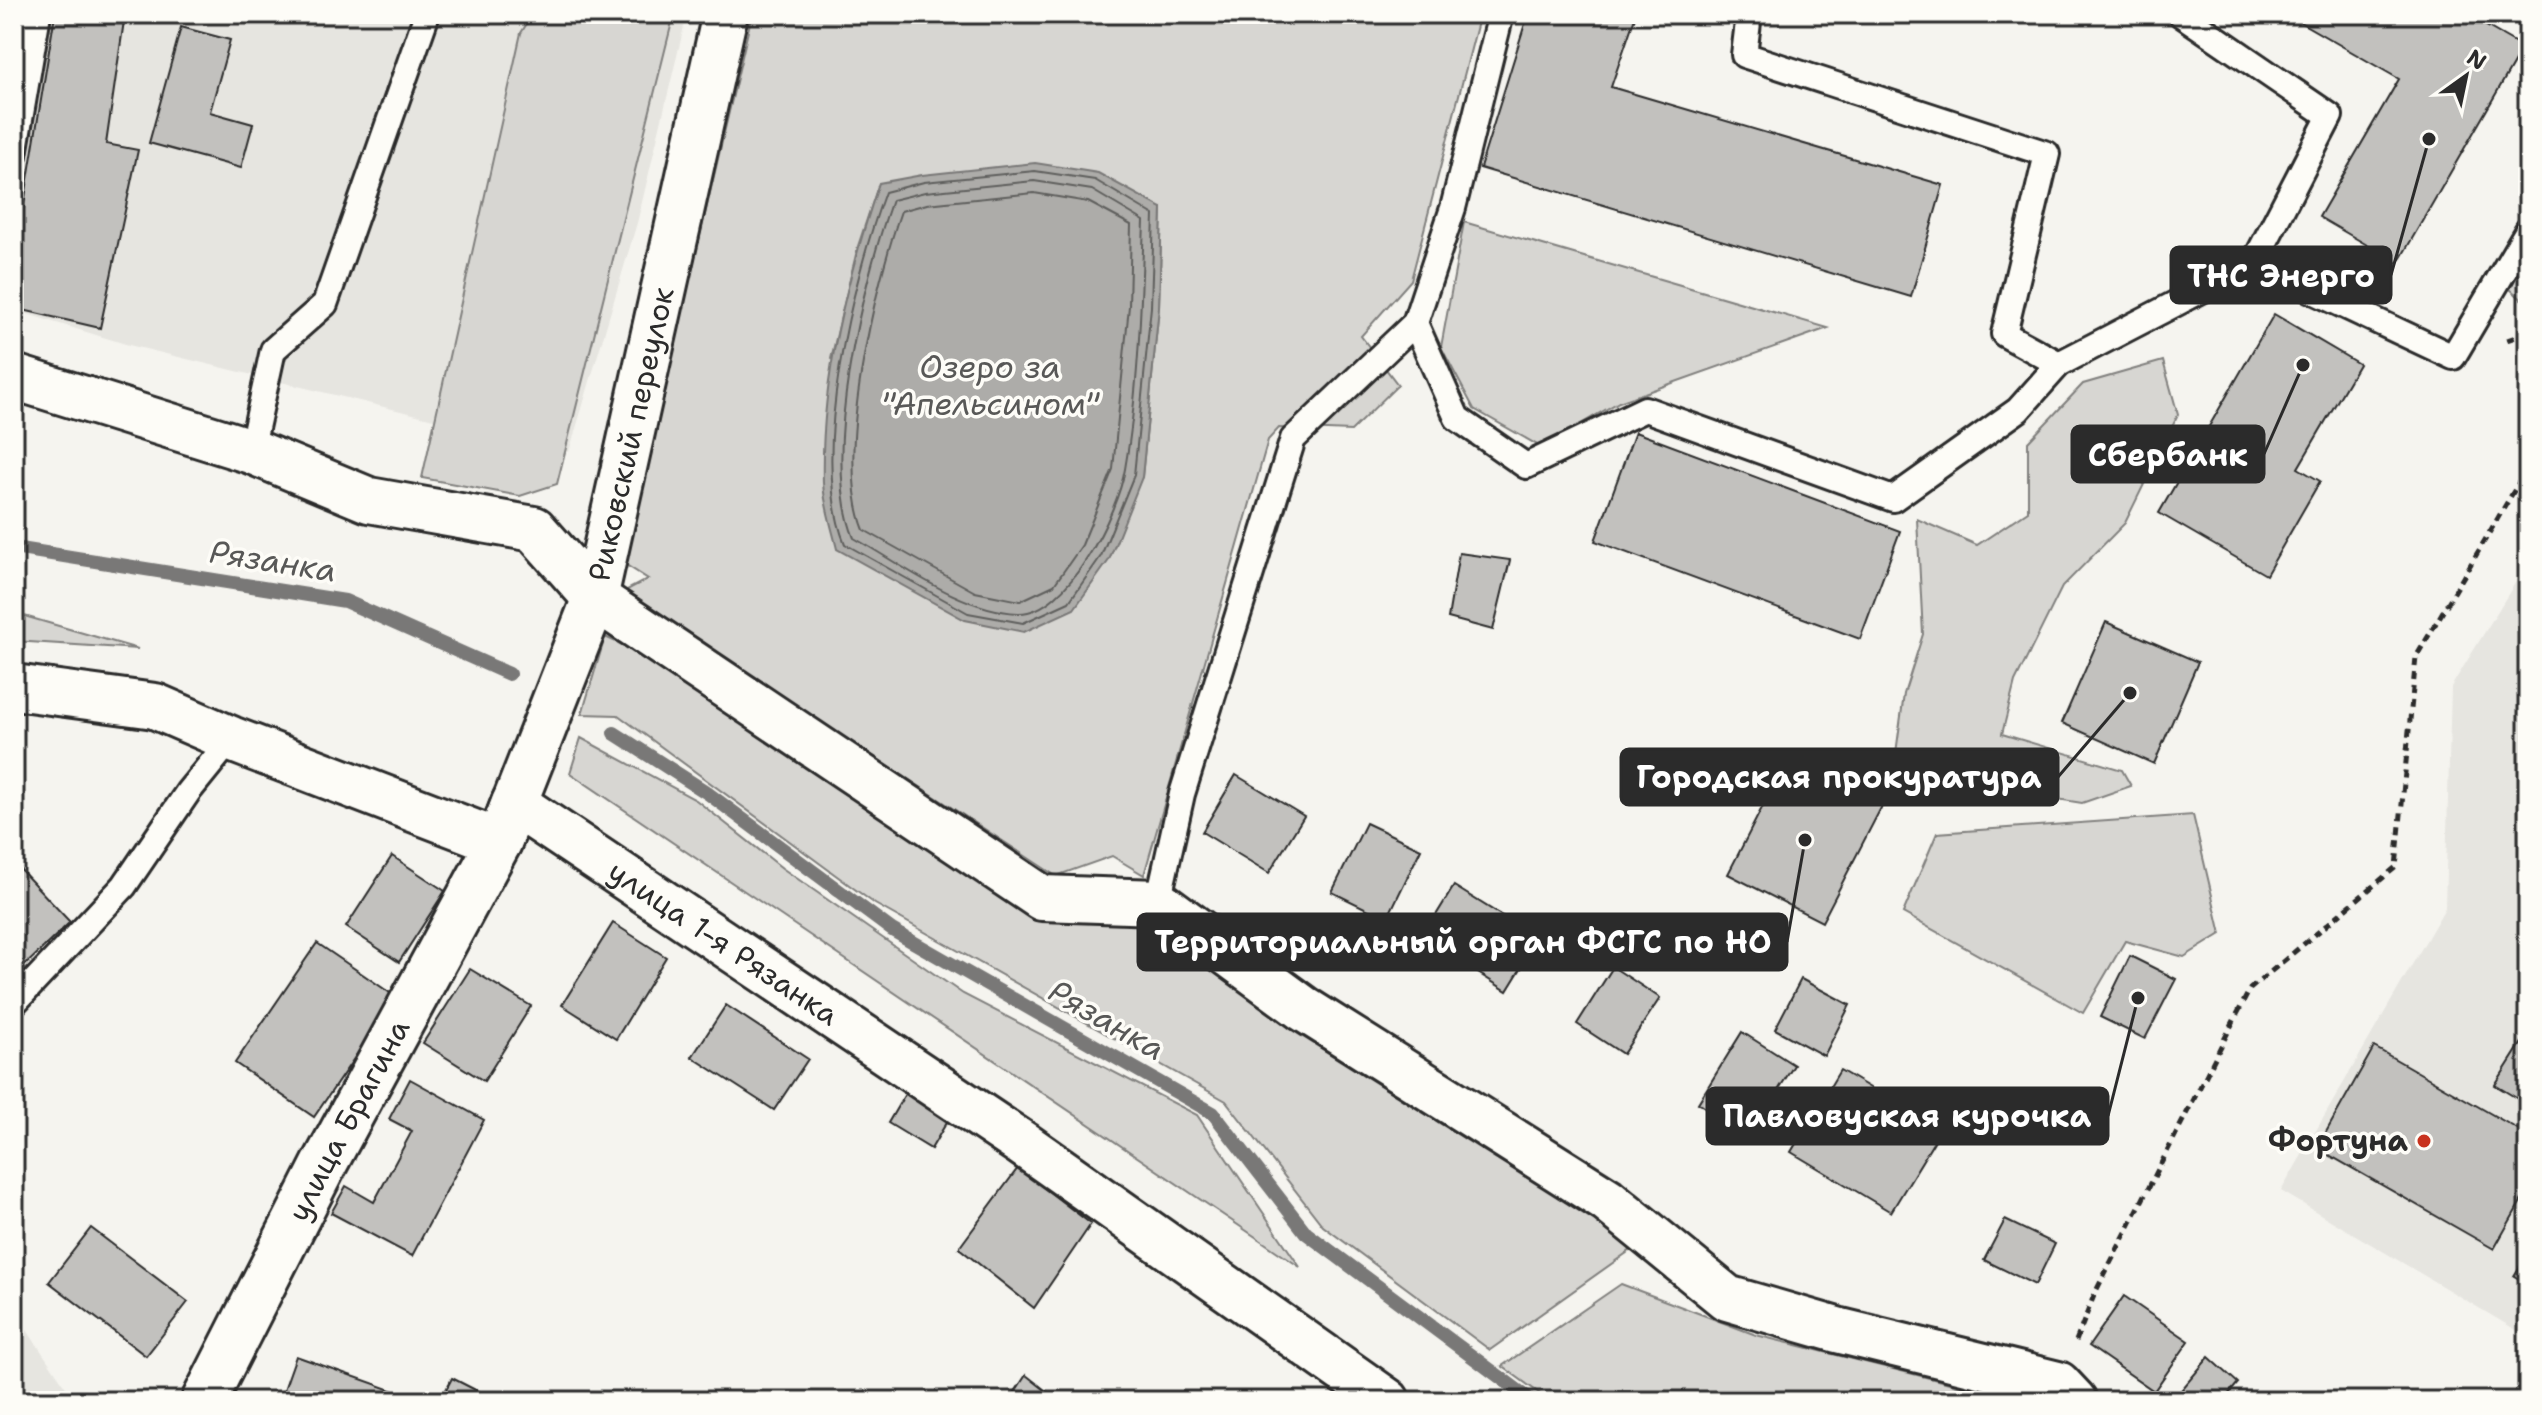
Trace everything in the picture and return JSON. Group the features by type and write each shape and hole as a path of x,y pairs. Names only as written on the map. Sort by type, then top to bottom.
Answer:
{"street":[{"name":"Риковский переулок","path":"506,822 595,598 725,14"},
{"path":"14,377 251,451 369,500 534,529 595,598 1042,898 1158,902 1304,1009 1607,1200 1727,1298 2066,1392"},
{"name":"улица 1-я Рязанка","path":"14,687 155,706 231,739 506,822 1023,1144 1387,1401"},
{"name":"улица Брагина","path":"204,1401 324,1165 506,822"}],"lane":[{"path":"14,155 38,14"},
{"path":"251,451 273,350 325,304 427,14"},
{"path":"1158,902 1182,794 1293,439 1415,323 1453,208 1501,14"},
{"path":"1749,14 1744,55 2047,154 2004,334 2059,364"},
{"path":"1415,323 1457,418 1526,466 1645,409 1893,499 2018,410 2059,364 2254,263 2330,116 2181,14"},
{"path":"2254,263 2453,357 2528,230"},
{"path":"14,1003 124,886 188,792 231,739"}],"path":[{"path":"2066,1392 2095,1293 2250,989 2396,867 2416,657 2528,467"}],"shaded area":[{"path":"14,14 687,14 637,223 569,452 129,345 14,310"},
{"path":"533,14 674,14 557,484 520,496 422,478 521,33"},
{"path":"752,14 1480,14 1411,280 1361,336 1398,385 1351,431 1279,428 1268,440 1144,875 1112,856 1056,876 623,592 648,579 623,563","holes":["879,183 1162,208 1159,307 1142,477 831,359 858,246"]},
{"path":"1464,222 1828,328 1619,402 1541,447 1474,409 1441,347"},
{"path":"2528,255 2528,305 2510,289"},
{"path":"2163,361 2178,415 2125,523 2062,587 2015,682 2002,734 2122,770 2131,786 2082,803 1946,781 1896,753 1904,694 1923,634 1917,519 1977,545 2028,511 2028,442 2083,384"},
{"path":"2528,562 2528,1337 2281,1191 2445,908 2451,687"},
{"path":"14,613 138,649 14,641"},
{"path":"605,637 665,664 1041,912 1152,926 1382,1081 1638,1245 1490,1350 1323,1226 1226,1101 875,904 618,715 582,714"},
{"path":"581,738 696,800 782,868 963,994 1197,1115 1300,1267 570,773"},
{"path":"2193,815 2221,934 2184,957 2125,941 2083,1013 1903,913 1937,833"},
{"path":"1621,1284 1756,1335 2022,1401 1550,1401 1502,1366"},
{"path":"14,1311 75,1401 14,1401"}],"water":[{"name":"Озеро за \"Апельсином\"","path":"1035,163 1098,173 1162,208 1159,307 1142,477 1109,560 1074,609 1024,632 965,620 837,549 824,491 823,445 831,369 846,293 879,183 922,175"}],"building":[{"path":"55,14 125,14 106,144 138,150 100,328 14,308 14,265"},
{"path":"1528,14 1636,14 1611,87 1943,185 1911,297 1480,168"},
{"path":"2286,14 2465,14 2523,47 2398,263 2319,217 2399,79"},
{"path":"181,27 230,40 210,112 253,124 241,168 149,143"},
{"path":"2274,314 2359,364 2298,468 2320,481 2266,575 2159,513"},
{"path":"1635,432 1900,531 1860,639 1595,541"},
{"path":"1459,553 1510,560 1493,630 1448,618"},
{"path":"2106,622 2198,662 2154,764 2062,723"},
{"path":"1788,757 1882,806 1822,922 1728,874"},
{"path":"1236,775 1304,816 1269,873 1202,832"},
{"path":"1366,823 1421,849 1387,919 1332,892"},
{"path":"392,856 445,891 399,962 346,927"},
{"path":"19,868 70,922 14,976 14,873"},
{"path":"1454,886 1539,939 1507,991 1422,938"},
{"path":"613,923 666,957 616,1039 562,1005"},
{"path":"317,943 396,997 314,1117 235,1063"},
{"path":"2130,956 2176,979 2145,1039 2100,1017"},
{"path":"1613,967 1660,998 1623,1054 1577,1024"},
{"path":"470,969 531,1006 484,1081 423,1043"},
{"path":"1801,979 1850,1005 1824,1056 1775,1029"},
{"path":"726,1005 808,1059 774,1110 692,1057"},
{"path":"1742,1032 1794,1065 1750,1135 1698,1103"},
{"path":"2528,1033 2528,1105 2495,1085"},
{"name":"Фортуна","path":"2374,1047 2528,1135 2528,1189 2494,1249 2317,1148"},
{"path":"1840,1070 1941,1130 1891,1212 1791,1152"},
{"path":"915,1077 958,1103 931,1149 888,1123"},
{"path":"410,1079 484,1120 412,1256 331,1213 346,1186 374,1202 412,1131 389,1119"},
{"path":"1018,1168 1091,1224 1034,1308 959,1248"},
{"path":"2005,1220 2055,1244 2035,1285 1984,1260"},
{"path":"91,1228 188,1302 146,1356 49,1282"},
{"path":"2528,1253 2528,1284 2514,1276"},
{"path":"2124,1296 2189,1341 2154,1391 2089,1346"},
{"path":"296,1356 406,1395 404,1401 280,1401"},
{"path":"2209,1357 2238,1383 2227,1396 2233,1401 2172,1401"},
{"path":"1026,1375 1059,1401 1009,1401"},
{"path":"452,1378 497,1401 440,1401"}],"waterway":[{"name":"Рязанка","path":"14,548 345,601 509,674"},
{"name":"Рязанка","path":"614,733 706,792 892,930 1213,1113 1306,1233 1532,1401"}],"place":[{"name":"ТНС Энерго","path":"2429,139"},
{"name":"Сбербанк","path":"2303,365"},
{"name":"Городская прокуратура","path":"2130,693"},
{"name":"Территориальный орган ФСГС по НО","path":"1805,840"},
{"name":"Павловуская курочка","path":"2138,998"},
{"name":"Фортуна","path":"2424,1141"}]}
